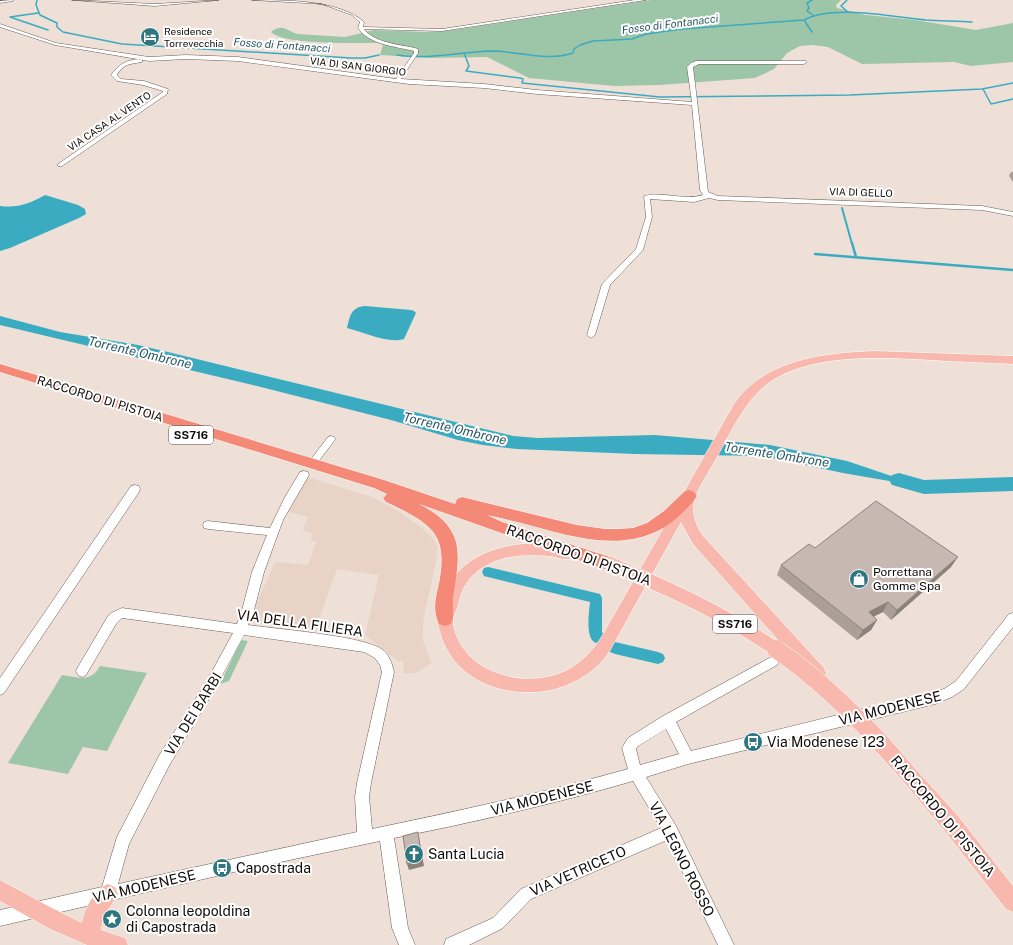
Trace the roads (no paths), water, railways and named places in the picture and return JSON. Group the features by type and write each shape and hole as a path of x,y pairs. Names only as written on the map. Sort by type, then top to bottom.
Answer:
{"highway":[{"name":"RACCORDO DI PISTOIA","path":"0,368 381,489 398,498 483,524 496,526 610,564"},
{"name":"RACCORDO DI PISTOIA","path":"0,376 381,489"},
{"path":"445,619 443,608 451,560 449,544 446,537 437,525 427,516 381,489 388,485 562,528 609,536 636,533 655,526 673,514 689,496"}],"main road":[{"path":"610,564 563,552 536,549 521,549 496,555 469,570 458,582 445,619 450,639 460,655 475,670 490,678 518,685 546,685 569,677 581,670 601,651 744,398 770,377 795,366 835,356 882,355 1013,360"},
{"path":"689,496 686,513 694,535 739,587 827,682 845,706"},
{"name":"RACCORDO DI PISTOIA","path":"610,564 689,599 754,635 811,674 845,706 897,761 951,823 1013,902"},
{"path":"0,890 35,911 90,936 118,945"},
{"path":"90,936 94,914 108,894"}],"street":[{"path":"0,2 11,0"},
{"path":"74,0 151,5 216,0"},
{"path":"254,0 324,3 345,10 361,20 362,22 360,28"},
{"path":"360,28 442,30 644,0"},
{"name":"VIA DI SAN GIORGIO","path":"0,25 55,44 149,59 186,57 238,59 398,80 492,86 536,92 695,104"},
{"path":"360,28 362,32 376,40 416,50 416,53 398,80"},
{"name":"VIA CASA AL VENTO","path":"60,165 165,93 166,90 144,83 119,80 114,75 119,66 126,62 149,59"},
{"path":"708,196 703,190 690,67 692,64 698,62 804,62"},
{"name":"VIA DI GELLO","path":"591,335 606,284 639,250 649,217 646,197 655,196 694,200 708,196 718,198 974,208 994,209 1013,214"},
{"path":"315,460 331,439"},
{"name":"VIA DEI BARBI","path":"108,894 118,854 128,830 160,767 216,677 241,629 248,610 258,572 273,532 285,506 304,475"},
{"path":"0,689 135,489"},
{"path":"208,525 273,532"},
{"name":"VIA DELLA FILIERA","path":"82,671 112,620 119,614 125,613 361,646 376,652 385,659 388,672 363,790 365,837"},
{"name":"VIA MODENESE","path":"0,918 247,862 553,796 688,758 935,698 948,693 960,685 1013,618"},
{"path":"688,758 668,720 773,661"},
{"name":"VIA LEGNO ROSSO","path":"668,720 629,746 628,753 637,773 671,831 726,945"},
{"name":"VIA VETRICETO","path":"452,945 498,923 522,897 530,891 671,831"},
{"path":"386,833 400,928 407,945"}],"water":[{"path":"45,195 78,205 85,209 86,214 0,251 0,206 23,205"},
{"path":"365,306 411,310 416,313 404,339 383,339 347,328 350,316 354,310"},
{"path":"0,316 60,332 138,345 168,352 513,436 538,438 655,435 770,445 847,461 924,487 843,473 763,456 635,454 517,449 483,445 458,440 391,420 257,386 0,325"}],"waterway":[{"path":"4,0 9,0"},
{"name":"Fosso di Fontanacci","path":"37,0 36,5 40,15 57,23 57,27 63,32 122,44 351,58 365,58 379,55"},
{"path":"812,0 807,3 809,8 807,11 813,15"},
{"path":"847,0 841,6 848,12"},
{"name":"Fosso di Fontanacci","path":"804,20 816,15 847,12 881,14 926,20 972,22"},
{"path":"38,13 10,17 48,30"},
{"name":"Fosso di Fontanacci","path":"464,53 501,51 553,56 573,53 574,49 580,45 593,41 632,39 646,34 682,29 804,20"},
{"path":"804,20 812,32"},
{"name":"Fosso di Fontanacci","path":"397,55 421,57 464,53"},
{"path":"464,53 469,66 466,71 520,78 523,79 522,83 660,97 850,95 982,89 1013,83"},
{"path":"983,89 991,104 1013,99"},
{"path":"842,208 852,244"},
{"path":"852,243 856,257"},
{"path":"815,254 1013,270"},
{"name":"Torrente Ombrone","path":"899,480 924,487 1013,484"},
{"path":"488,572 596,598 595,634 599,638"},
{"path":"615,648 658,658"}],"place":[{"name":"Residence Torrevecchia","path":"150,37"},
{"name":"Porrettana Gomme Spa","path":"859,579"},
{"name":"Via Modenese 123","path":"753,742"},
{"name":"Santa Lucia","path":"414,854"},
{"name":"Capostrada","path":"222,868"},
{"name":"Colonna leopoldina di Capostrada","path":"112,919"}]}
